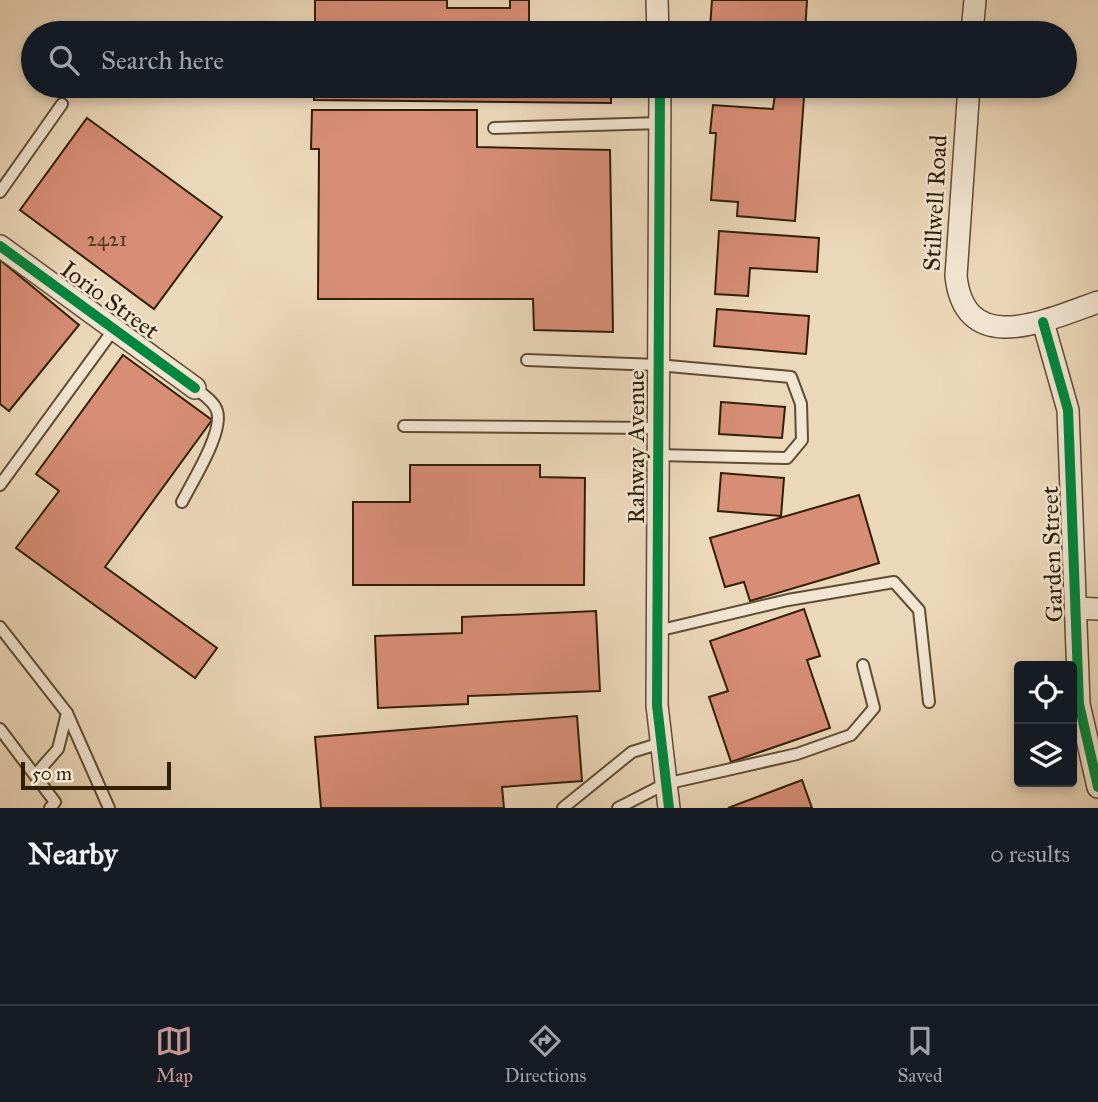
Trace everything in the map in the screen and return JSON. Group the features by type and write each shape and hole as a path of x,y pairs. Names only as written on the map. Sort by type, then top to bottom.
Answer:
{"street":[{"path":"657,0 658,21"},
{"path":"973,21 975,0"},
{"name":"Rahway Avenue","path":"660,98 657,705 669,808"},
{"name":"Stillwell Road","path":"968,98 956,275 958,296 972,319 991,326 1043,322"},
{"name":"Iorio Street","path":"0,246 195,388"},
{"path":"1043,322 1098,302"},
{"name":"Garden Street","path":"1043,322 1068,410 1079,704 1098,787"},
{"path":"1076,608 1098,609"}],"lane":[{"path":"0,192 62,104"},
{"path":"494,128 661,123"},
{"path":"0,485 114,329"},
{"path":"527,360 657,365 791,377 802,404 802,440 787,458 657,455"},
{"path":"182,502 217,432 219,414 214,403 195,388"},
{"path":"404,426 657,428"},
{"path":"657,631 789,600 894,582 919,610 929,702"},
{"path":"0,627 67,713 109,808"},
{"path":"618,808 665,785 797,754 851,735 874,708 863,665"},
{"path":"36,774 58,749 67,713"},
{"path":"0,729 55,802 50,808"},
{"path":"563,808 632,752 661,743"}],"building":[{"path":"315,0 447,0 447,8 510,8 510,0 529,0 529,21 315,21"},
{"path":"712,0 807,0 806,21 710,21"},
{"path":"611,98 611,103 314,100"},
{"path":"774,98 804,98 795,221 737,216 738,202 711,200 716,133 710,133 713,105 773,109"},
{"path":"312,110 477,110 477,147 610,150 613,332 534,330 533,299 318,299 319,149 311,149"},
{"path":"87,118 222,217 154,309 20,210"},
{"path":"719,231 819,238 817,272 750,268 748,296 715,294"},
{"path":"0,260 79,325 9,411 0,404"},
{"path":"717,309 809,316 806,354 714,346"},
{"path":"123,355 212,420 105,567 217,648 195,678 16,548 59,491 36,474"},
{"path":"721,402 785,407 782,438 719,434"},
{"path":"410,465 540,465 540,477 585,478 584,585 353,585 353,502 410,502"},
{"path":"721,473 784,478 781,516 718,511"},
{"path":"859,495 879,563 750,601 744,582 725,587 710,538"},
{"path":"804,609 820,656 807,660 830,728 731,762 709,697 728,691 710,641"},
{"path":"596,611 600,691 468,696 468,704 378,708 375,636 462,633 462,617"},
{"path":"577,716 582,781 502,787 504,808 321,808 315,737"},
{"path":"802,780 812,808 728,808"}],"cycle path":[{"path":"660,98 657,705 669,808"},
{"path":"0,246 195,388"},
{"path":"1043,322 1068,410 1079,704 1098,787"}]}
